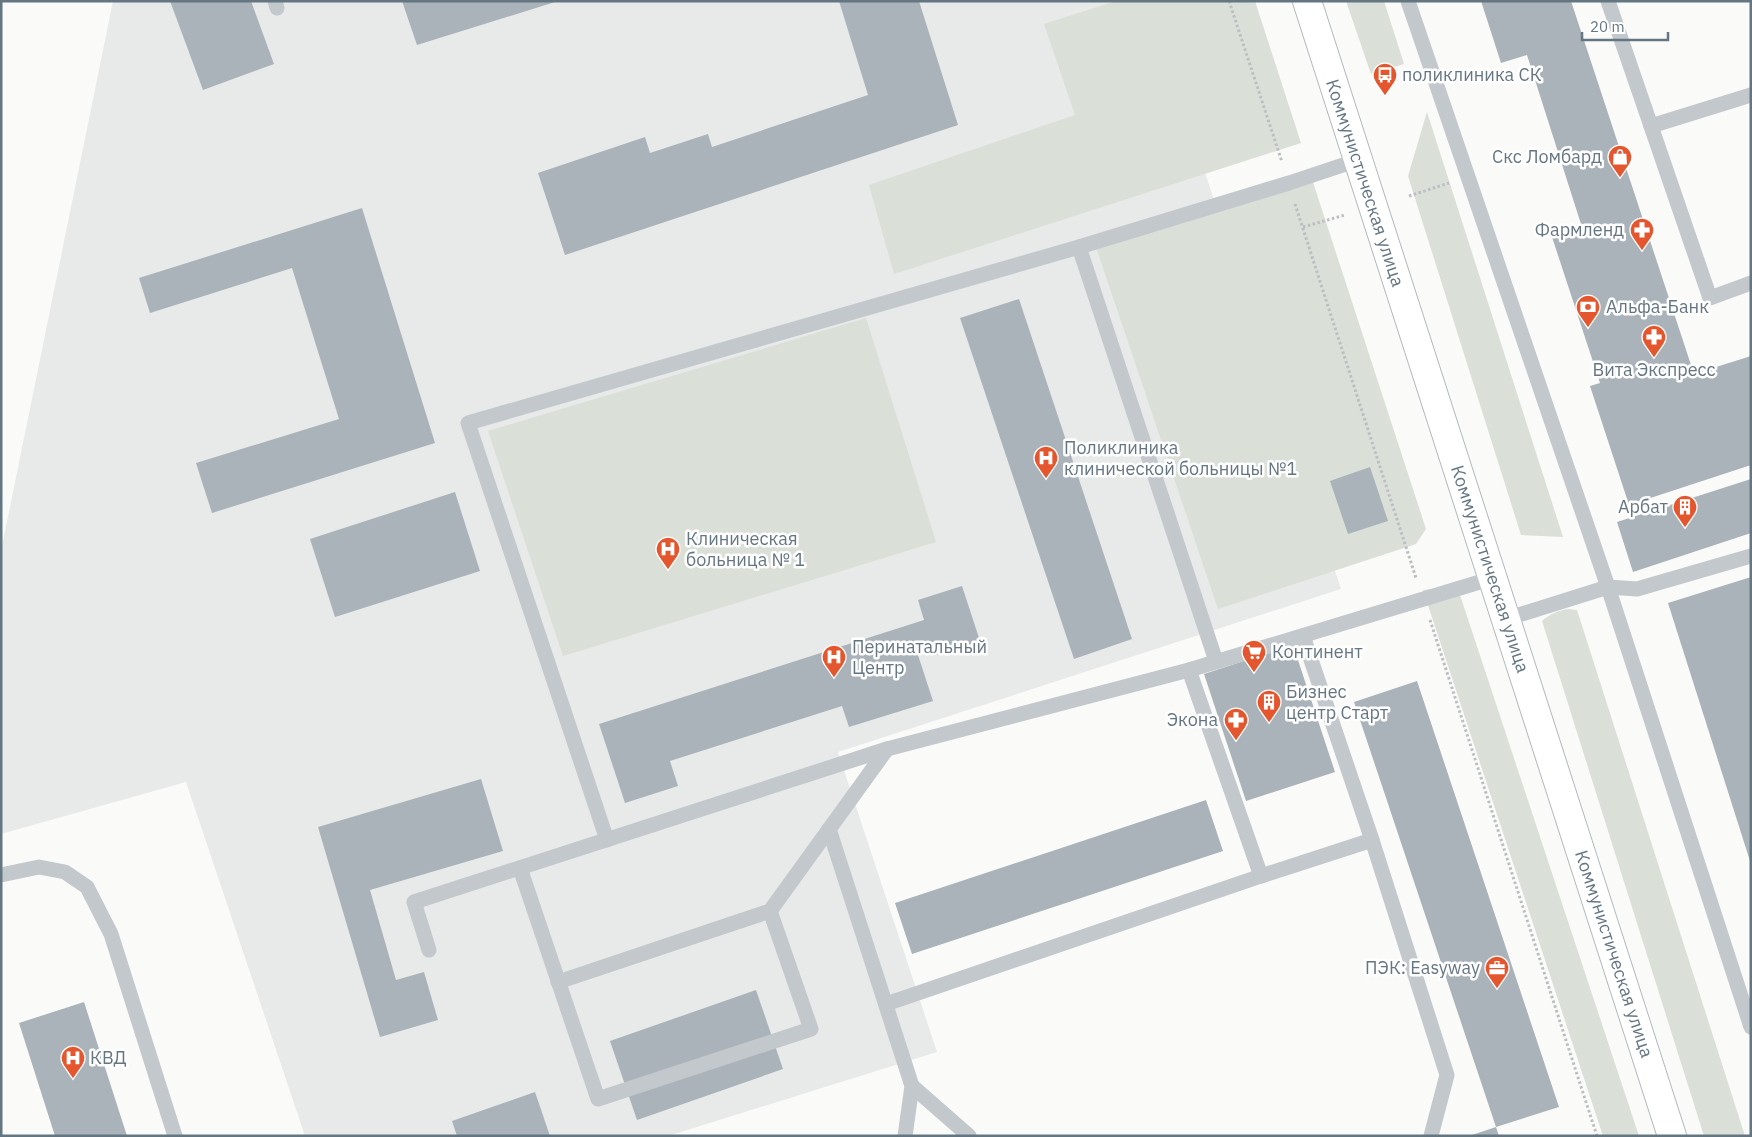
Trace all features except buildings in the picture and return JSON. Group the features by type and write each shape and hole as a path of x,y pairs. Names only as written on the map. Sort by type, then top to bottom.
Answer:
{"main road":[{"name":"Коммунистическая улица","path":"1307,1 1672,1136"}],"lane":[{"path":"1408,1 1608,587 1751,1027"},
{"path":"1608,1 1710,298 1751,284"},
{"path":"1651,126 1751,95"},
{"path":"607,840 468,423 1079,247 1358,160"},
{"path":"1079,247 1216,661"},
{"path":"1506,619 1608,587 1637,589 1751,556"},
{"path":"428,950 414,902 886,750 1189,670 1492,578"},
{"path":"1303,636 1372,840 1447,1075 1431,1136"},
{"path":"1189,670 1261,876"},
{"path":"558,982 770,911 886,750"},
{"path":"830,829 912,1086 904,1136"},
{"path":"886,1004 1372,840"},
{"path":"1,875 39,867 66,872 87,887 111,934 175,1136"},
{"path":"520,868 598,1099 811,1029 770,911"},
{"path":"912,1086 969,1136"}],"path":[{"path":"1229,1 1597,1136"},
{"path":"1409,196 1468,176"},
{"path":"1303,227 1345,215"}],"shaded area":[{"name":"Клиническая больница № 1","path":"113,1 1149,1 1341,589 838,752 937,1052 668,1136 305,1136 186,782 1,834 1,551"},
{"path":"1116,1 1255,1 1301,143 894,274 869,185 1075,115 1044,24"},
{"path":"1346,1 1384,1 1404,64 1371,74"},
{"path":"1427,112 1563,537 1521,535 1408,176"},
{"path":"1310,173 1426,529 1416,544 1218,609 1095,244"},
{"path":"866,318 936,542 563,656 488,431"},
{"path":"1441,588 1460,595 1639,1136 1603,1136 1423,590"},
{"path":"1568,609 1577,610 1745,1136 1704,1136 1542,621 1554,613"}],"place":[{"name":"поликлиника СК","path":"1385,96"},
{"name":"Скс Ломбард","path":"1620,178"},
{"name":"Фармленд","path":"1642,251"},
{"name":"Альфа-Банк","path":"1588,328"},
{"name":"Вита Экспресс","path":"1654,358"},
{"name":"Поликлиника клинической больницы №1","path":"1046,479"},
{"name":"Арбат","path":"1685,528"},
{"name":"Клиническая больница № 1","path":"668,570"},
{"name":"Континент","path":"1254,673"},
{"name":"Перинатальный Центр","path":"834,678"},
{"name":"Бизнес центр Старт","path":"1269,723"},
{"name":"Экона","path":"1236,741"},
{"name":"ПЭК: Easyway","path":"1497,989"},
{"name":"КВД","path":"73,1079"}]}
